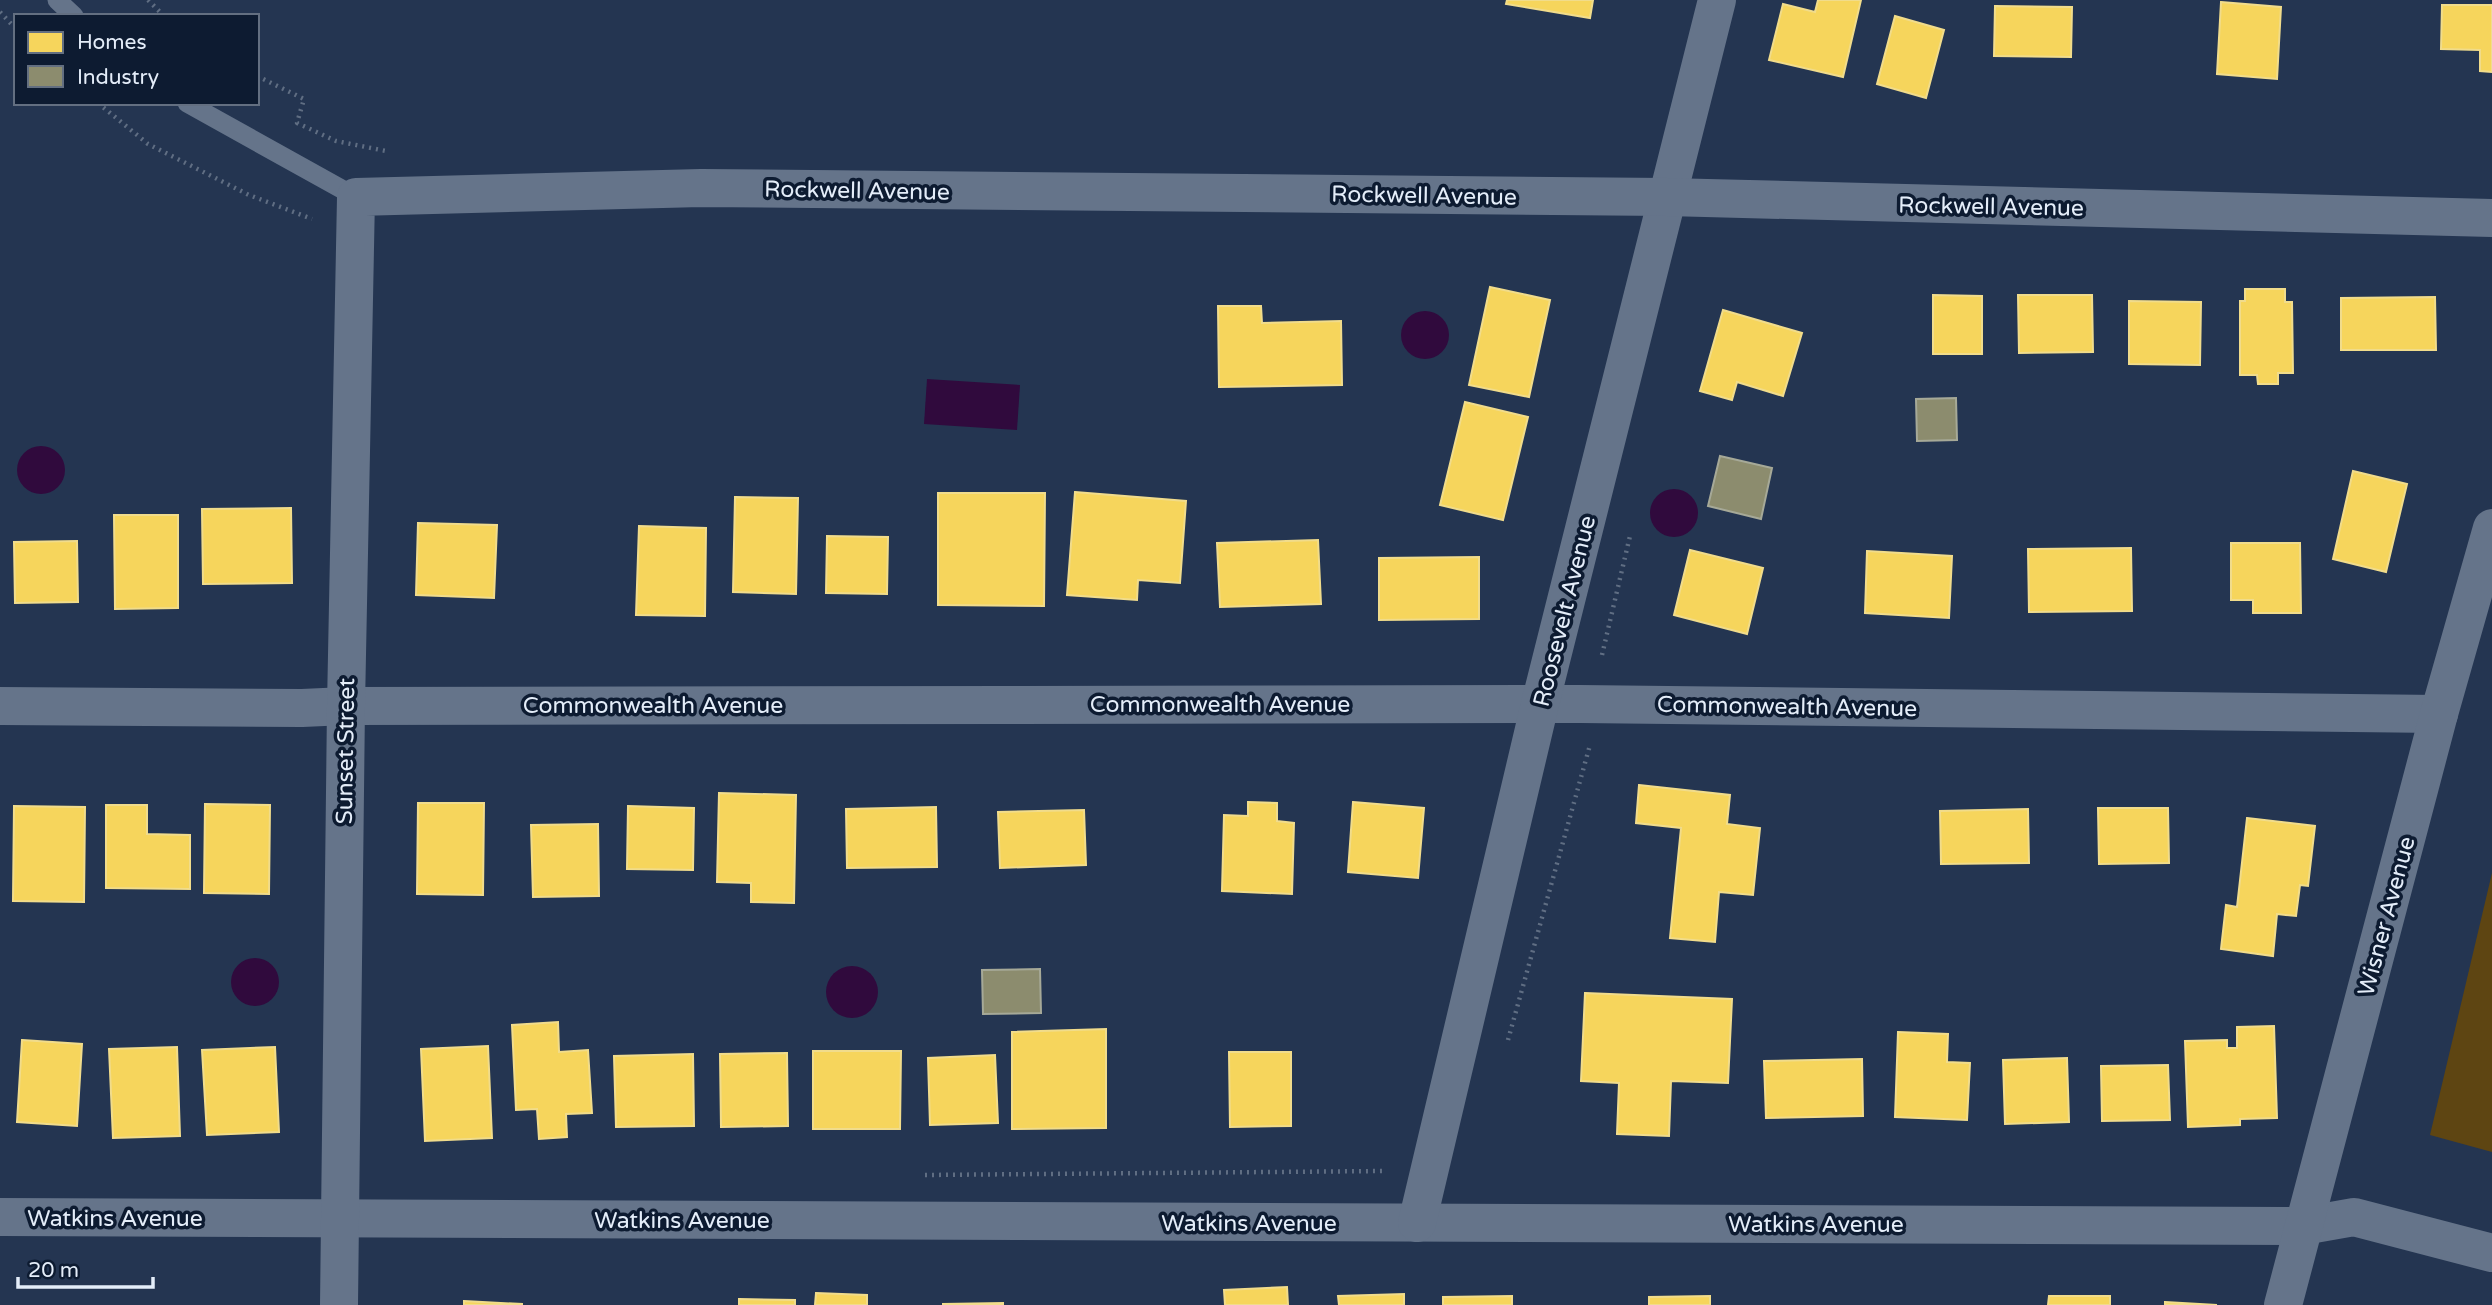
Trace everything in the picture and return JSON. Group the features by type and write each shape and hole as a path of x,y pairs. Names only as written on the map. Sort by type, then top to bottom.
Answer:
{"street":[{"name":"Roosevelt Avenue","path":"1417,1223 1540,704 1717,0"},
{"name":"Rockwell Avenue","path":"356,197 701,188 1667,197 2492,218"},
{"name":"Sunset Street","path":"339,1305 346,706 356,197"},
{"name":"Wisner Avenue","path":"2283,1305 2439,714 2492,528"},
{"name":"Commonwealth Avenue","path":"0,706 302,708 1540,704 2439,714"},
{"name":"Watkins Avenue","path":"0,1217 2303,1226 2354,1217 2492,1253"}],"lane":[{"path":"57,0 72,14"},
{"path":"191,105 356,197"}],"path":[{"path":"148,0 162,14"},
{"path":"0,12 14,27"},
{"path":"100,105 148,144 249,195 317,220"},
{"path":"1507,1042 1592,737"},
{"path":"924,1175 1395,1170"}],"shaded area":[{"path":"1425,311 1434,312 1442,318 1448,326 1448,344 1442,352 1434,358 1425,359 1416,358 1408,352 1402,344 1401,335 1402,326 1408,318 1416,312"},
{"path":"927,379 1020,385 1017,430 924,424"},
{"path":"41,446 50,447 58,453 64,461 64,479 58,487 50,493 41,494 32,493 24,487 18,479 17,470 18,461 24,453 32,447"},
{"path":"1674,489 1683,490 1691,496 1697,504 1697,522 1691,530 1683,536 1674,537 1665,536 1657,530 1651,522 1650,513 1651,504 1657,496 1665,490"},
{"path":"2492,873 2492,1152 2430,1135"},
{"path":"255,958 264,959 272,965 278,973 278,991 272,999 264,1005 255,1006 246,1005 238,999 232,991 231,982 232,973 238,965 246,959"},
{"path":"852,966 871,973 878,992 871,1011 852,1018 833,1011 826,992 833,973"}],"building: Homes":[{"path":"1507,0 1593,0 1590,18 1506,4"},
{"path":"1818,0 1861,0 1843,77 1769,60 1783,4 1815,12"},
{"path":"2221,2 2281,7 2277,79 2217,74"},
{"path":"2442,5 2492,5 2492,72 2480,71 2480,50 2441,49"},
{"path":"1995,6 2072,7 2071,57 1994,56"},
{"path":"1895,16 1944,30 1926,98 1877,84"},
{"path":"1490,287 1550,300 1529,397 1469,385"},
{"path":"2245,289 2285,289 2285,302 2292,302 2293,373 2278,373 2278,384 2258,384 2257,375 2240,375 2240,301 2245,301"},
{"path":"1933,295 1982,296 1982,354 1933,354"},
{"path":"2018,295 2092,295 2093,352 2019,353"},
{"path":"2435,297 2436,350 2341,350 2341,298"},
{"path":"2129,301 2201,302 2200,365 2129,364"},
{"path":"1218,306 1261,306 1262,323 1341,321 1342,385 1219,387"},
{"path":"1723,310 1802,333 1783,396 1737,382 1732,400 1700,391"},
{"path":"1465,402 1528,417 1503,520 1440,505"},
{"path":"2353,471 2407,484 2386,572 2333,559"},
{"path":"1075,492 1186,501 1180,583 1138,580 1137,600 1067,595"},
{"path":"938,493 1045,493 1044,606 938,605"},
{"path":"735,497 798,498 796,594 733,592"},
{"path":"291,508 292,583 203,584 202,509"},
{"path":"114,515 178,515 178,608 115,609"},
{"path":"418,523 497,525 494,598 416,595"},
{"path":"639,526 706,528 705,616 636,615"},
{"path":"827,536 888,537 887,594 826,593"},
{"path":"1318,540 1321,604 1220,607 1217,543"},
{"path":"77,541 78,602 15,603 14,542"},
{"path":"2231,543 2300,543 2301,613 2253,613 2253,600 2231,600"},
{"path":"2131,548 2132,611 2029,612 2028,549"},
{"path":"1690,550 1763,568 1747,634 1674,615"},
{"path":"1867,551 1952,556 1949,618 1865,613"},
{"path":"1479,557 1479,619 1379,620 1379,558"},
{"path":"1639,785 1730,795 1727,824 1760,828 1753,895 1719,892 1715,942 1670,938 1681,828 1636,823"},
{"path":"719,793 796,795 794,903 751,902 751,883 717,882"},
{"path":"1248,802 1277,803 1277,821 1294,823 1292,894 1222,891 1224,815 1248,816"},
{"path":"1353,802 1424,808 1418,878 1348,872"},
{"path":"418,803 484,803 483,895 417,894"},
{"path":"205,804 270,805 269,894 204,893"},
{"path":"106,805 147,805 147,834 190,835 190,889 106,888"},
{"path":"14,806 85,807 84,902 13,901"},
{"path":"628,806 694,808 693,870 627,869"},
{"path":"936,807 937,867 847,868 846,809"},
{"path":"2098,808 2168,808 2169,863 2099,864"},
{"path":"2028,809 2029,863 1941,864 1940,811"},
{"path":"1084,810 1086,865 1000,868 998,812"},
{"path":"2247,818 2315,826 2308,886 2300,885 2296,916 2277,914 2273,956 2221,949 2226,905 2237,907"},
{"path":"598,824 599,896 533,897 531,825"},
{"path":"1585,993 1732,999 1728,1083 1671,1081 1669,1136 1617,1134 1619,1083 1581,1081"},
{"path":"558,1022 559,1052 588,1050 592,1113 566,1114 567,1137 539,1139 537,1109 516,1110 512,1025"},
{"path":"2274,1026 2277,1118 2240,1119 2240,1125 2188,1127 2185,1041 2227,1040 2227,1048 2237,1048 2237,1027"},
{"path":"1106,1029 1106,1128 1012,1129 1012,1032"},
{"path":"1898,1032 1948,1034 1947,1062 1970,1063 1967,1120 1895,1117"},
{"path":"22,1040 82,1044 77,1126 17,1122"},
{"path":"488,1046 492,1138 425,1141 421,1049"},
{"path":"177,1047 180,1136 113,1138 109,1049"},
{"path":"275,1047 279,1132 207,1135 202,1050"},
{"path":"813,1051 901,1051 900,1129 813,1129"},
{"path":"1229,1052 1291,1052 1291,1126 1230,1127"},
{"path":"787,1053 788,1126 721,1127 720,1054"},
{"path":"693,1054 694,1126 616,1127 614,1056"},
{"path":"995,1055 998,1123 930,1125 928,1058"},
{"path":"2067,1058 2069,1122 2005,1124 2003,1060"},
{"path":"1862,1059 1863,1116 1766,1118 1764,1061"},
{"path":"2168,1065 2170,1120 2102,1121 2101,1066"},
{"path":"1287,1287 1288,1305 1225,1305 1224,1290"},
{"path":"816,1293 867,1295 867,1305 815,1305"},
{"path":"1404,1294 1404,1305 1339,1305 1338,1296"},
{"path":"1512,1296 1512,1305 1443,1305 1443,1297"},
{"path":"1710,1296 1710,1305 1649,1305 1649,1297"},
{"path":"2049,1296 2110,1296 2110,1305 2048,1305"},
{"path":"739,1299 795,1300 795,1305 739,1305"},
{"path":"464,1301 522,1304 522,1305 464,1305"},
{"path":"2165,1302 2217,1305 2165,1305"},
{"path":"1003,1303 1003,1305 942,1304"}],"building: Industry":[{"path":"1956,398 1957,440 1917,441 1916,399"},
{"path":"1720,456 1772,468 1761,519 1708,506"},
{"path":"1040,969 1041,1013 983,1014 982,970"}]}
